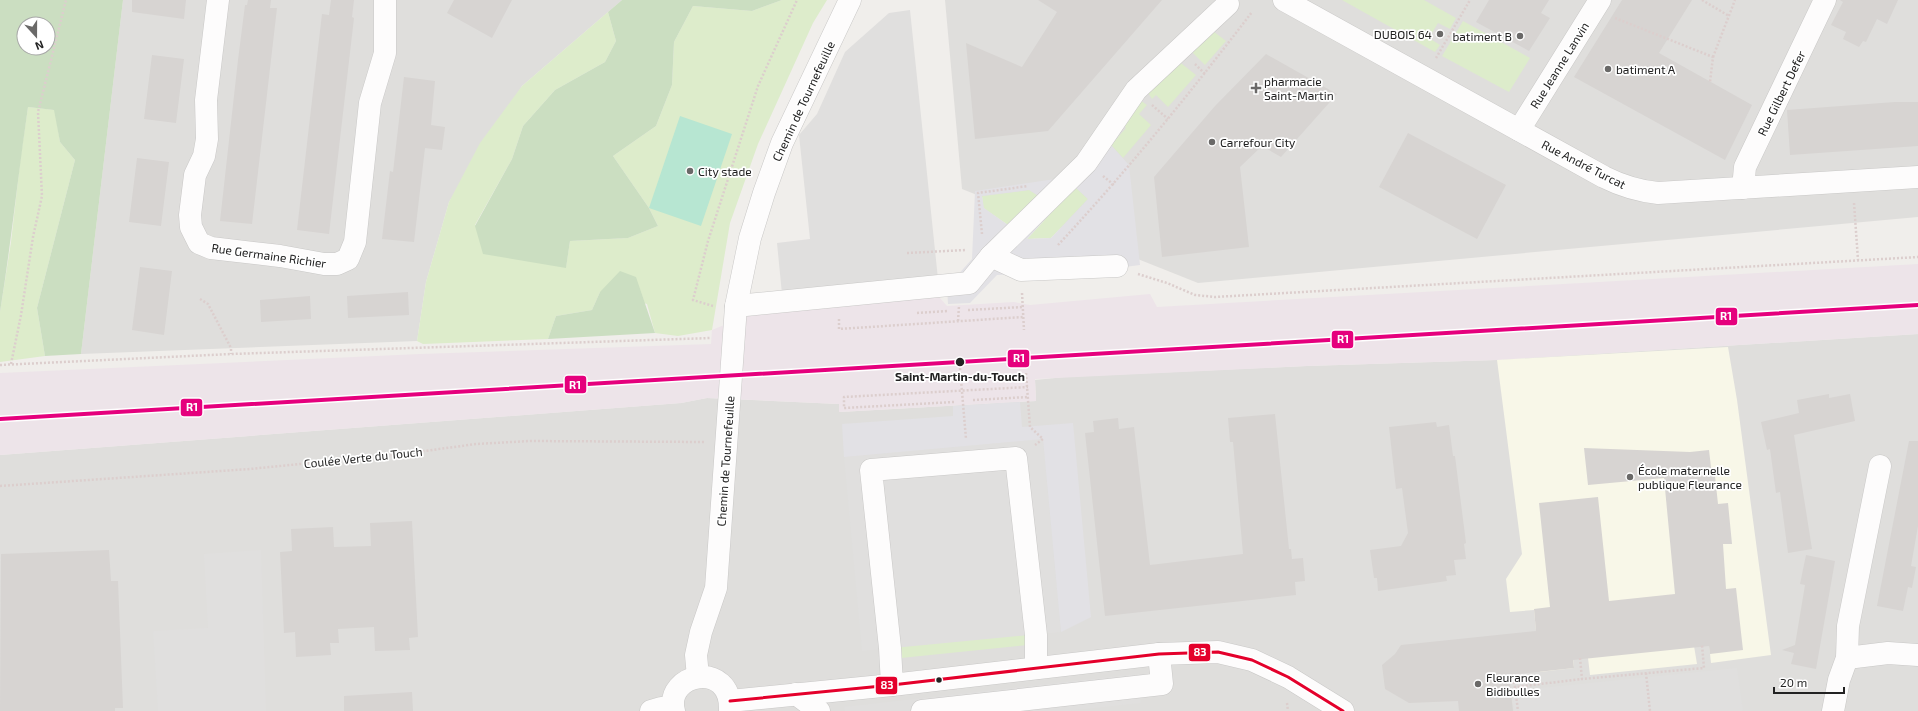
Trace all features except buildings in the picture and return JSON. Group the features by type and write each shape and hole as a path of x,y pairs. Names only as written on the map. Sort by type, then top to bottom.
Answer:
{"street":[{"name":"Rue Germaine Richier","path":"218,0 206,100 207,139 204,156 195,175 190,215 191,227 199,243 211,248 280,256 324,264 337,264 348,259 355,242 370,103 385,53 385,0"},
{"name":"Chemin de Tournefeuille","path":"698,677 696,655 701,632 716,588 734,337 728,307 764,193 782,143 850,0"},
{"name":"Rue André Turcat","path":"1284,0 1604,177 1623,186 1641,191 1658,193 1918,177"},
{"name":"Rue Jeanne Lanvin","path":"1519,130 1600,0"},
{"name":"Rue Gilbert Defer","path":"1743,188 1745,167 1825,0"},
{"path":"728,307 969,283 991,256 1086,163 1136,90 1228,4"},
{"path":"991,256 1020,270 1117,266"},
{"path":"892,685 890,648 871,470 1016,458 1036,635 1036,668"},
{"path":"1833,711 1839,680 1847,658 1848,626 1880,466"},
{"path":"651,711 661,708 674,710 674,697 679,688 687,680 698,677 709,677 719,682 727,690 730,706 796,694 892,685 1159,654 1218,652 1252,660 1288,677 1343,711"},
{"path":"1847,658 1888,653 1918,655"},
{"path":"922,711 1162,684 1159,654"},
{"path":"796,694 819,711"}],"path":[{"path":"11,364 21,316 32,237 42,196 38,112 66,0"},
{"path":"728,307 693,300 708,241 758,86 797,0"},
{"path":"1436,58 1470,0"},
{"path":"1702,0 1729,16"},
{"path":"1710,82 1714,57 1735,0"},
{"path":"1614,18 1714,57"},
{"path":"991,256 980,231 978,193 1031,186 1057,193"},
{"path":"1854,204 1858,260"},
{"path":"1117,266 1204,297 1918,257"},
{"path":"200,299 208,304 231,348 231,354"},
{"path":"1022,301 1024,330"},
{"path":"968,310 1023,307"},
{"path":"909,314 948,311"},
{"path":"846,318 838,318 839,329 1024,317"},
{"path":"0,365 231,354 734,337"},
{"path":"960,368 966,446"},
{"path":"1026,373 1030,427"},
{"path":"954,402 844,408 844,398 1028,387"},
{"path":"973,400 1028,397"},
{"name":"Coulée Verte du Touch","path":"0,486 250,469 410,453 476,444 530,440 711,442 727,444"},
{"path":"1515,687 1582,679 1704,668 1702,645"},
{"path":"1580,658 1582,679"},
{"path":"1646,673 1650,711"},
{"path":"1509,678 1513,678 1518,711"}],"shaded area":[{"path":"123,0 622,0 522,86 449,202 426,282 417,341 81,354"},
{"path":"945,0 1918,0 1918,217 1198,283 962,189"},
{"path":"910,10 938,279 782,294 777,243 810,239 799,135 817,114 845,52 889,13"},
{"path":"1111,145 1129,165 1140,265 1109,269 997,275 970,303 948,304 947,287 972,259 975,191 1062,178","holes":["1075,187 1088,199 1051,238 1027,239","1029,190 1040,197 1008,225 984,208 982,196"]},
{"path":"1918,264 1918,334 1497,360 1307,366 1035,379 1036,401 839,412 839,404 707,398 681,403 0,455 0,373 420,354 711,344 712,330 746,316 856,305 931,294 939,297 947,306 1014,302 1030,305 1150,294 1157,307"},
{"path":"1918,334 1918,711 0,711 0,455 681,403 707,398 839,404 840,412 1036,401 1035,380 1065,377 1307,366 1497,360"},
{"name":"École maternelle publique Fleurance","path":"1728,347 1737,400 1771,655 1711,663 1709,644 1694,646 1697,664 1590,675 1588,658 1573,659 1574,668 1540,672 1534,610 1510,612 1506,579 1522,554 1497,360"},
{"path":"1020,402 1022,427 1073,423 1091,617 1061,632 1043,439 844,457 842,424 953,416 953,406"},
{"path":"1043,439 1061,632 862,651 844,457"},
{"path":"261,550 266,711 158,711 153,631 208,628 204,554"},
{"path":"1737,668 1743,711 1514,711 1512,691"},
{"path":"1136,674 1141,703 1066,711 845,711 844,707"}],"green space":[{"path":"0,0 123,0 81,354 45,356 37,308 75,160 60,142 54,110 28,107 0,312"},
{"path":"622,0 782,0 752,11 693,6 674,42 672,85 656,126 613,156 649,208 658,226 628,238 570,241 566,268 483,254 475,226 512,159 523,126 555,90 605,62 616,41 608,12"},
{"path":"782,0 827,0 813,23 758,144 730,223 712,330 678,336 655,333 647,304 600,292 592,310 556,316 548,339 423,344 417,341 426,282 449,202 480,143 522,86 608,12 616,41 605,62 555,90 523,126 512,159 475,225 566,267 570,241 628,238 658,226 649,208 613,156 656,126 672,85 674,42 693,6 752,11"},
{"path":"1342,0 1424,0 1456,18 1450,29 1438,23 1429,38 1440,45 1435,52"},
{"path":"1463,21 1530,58 1509,92 1442,56"},
{"path":"1213,31 1226,41 1205,65 1189,49"},
{"path":"1177,60 1196,75 1168,107 1156,95 1152,99 1145,88"},
{"path":"1137,98 1147,105 1139,114 1151,125 1123,158 1111,145 1126,128 1121,123"},
{"path":"28,107 55,110 60,142 75,160 37,308 45,356 0,362 0,312 11,242"},
{"name":"City stade","path":"680,116 732,134 701,226 649,208"},
{"path":"1075,187 1088,199 1051,238 1027,239"},
{"path":"1029,190 1041,197 1008,225 983,208 982,196"},
{"path":"620,271 636,277 655,333 548,339 556,316 592,310 600,292"},
{"path":"1024,618 1027,645 901,658 899,632"}],"transit line":[{"name":"R1","path":"0,419 1918,305"},
{"name":"83","path":"730,701 892,685 1159,654 1218,652 1252,660 1288,677 1343,711"}],"place":[{"name":"DUBOIS 64","path":"1440,34"},
{"name":"batiment B","path":"1520,36"},
{"name":"batiment A","path":"1608,69"},
{"name":"pharmacie Saint-Martin","path":"1256,88"},
{"name":"Carrefour City","path":"1212,142"},
{"name":"City stade","path":"690,171"},
{"name":"Saint-Martin-du-Touch","path":"960,362"},
{"name":"École maternelle publique Fleurance","path":"1630,477"},
{"name":"Fleurance Bidibulles","path":"1478,684"}]}
